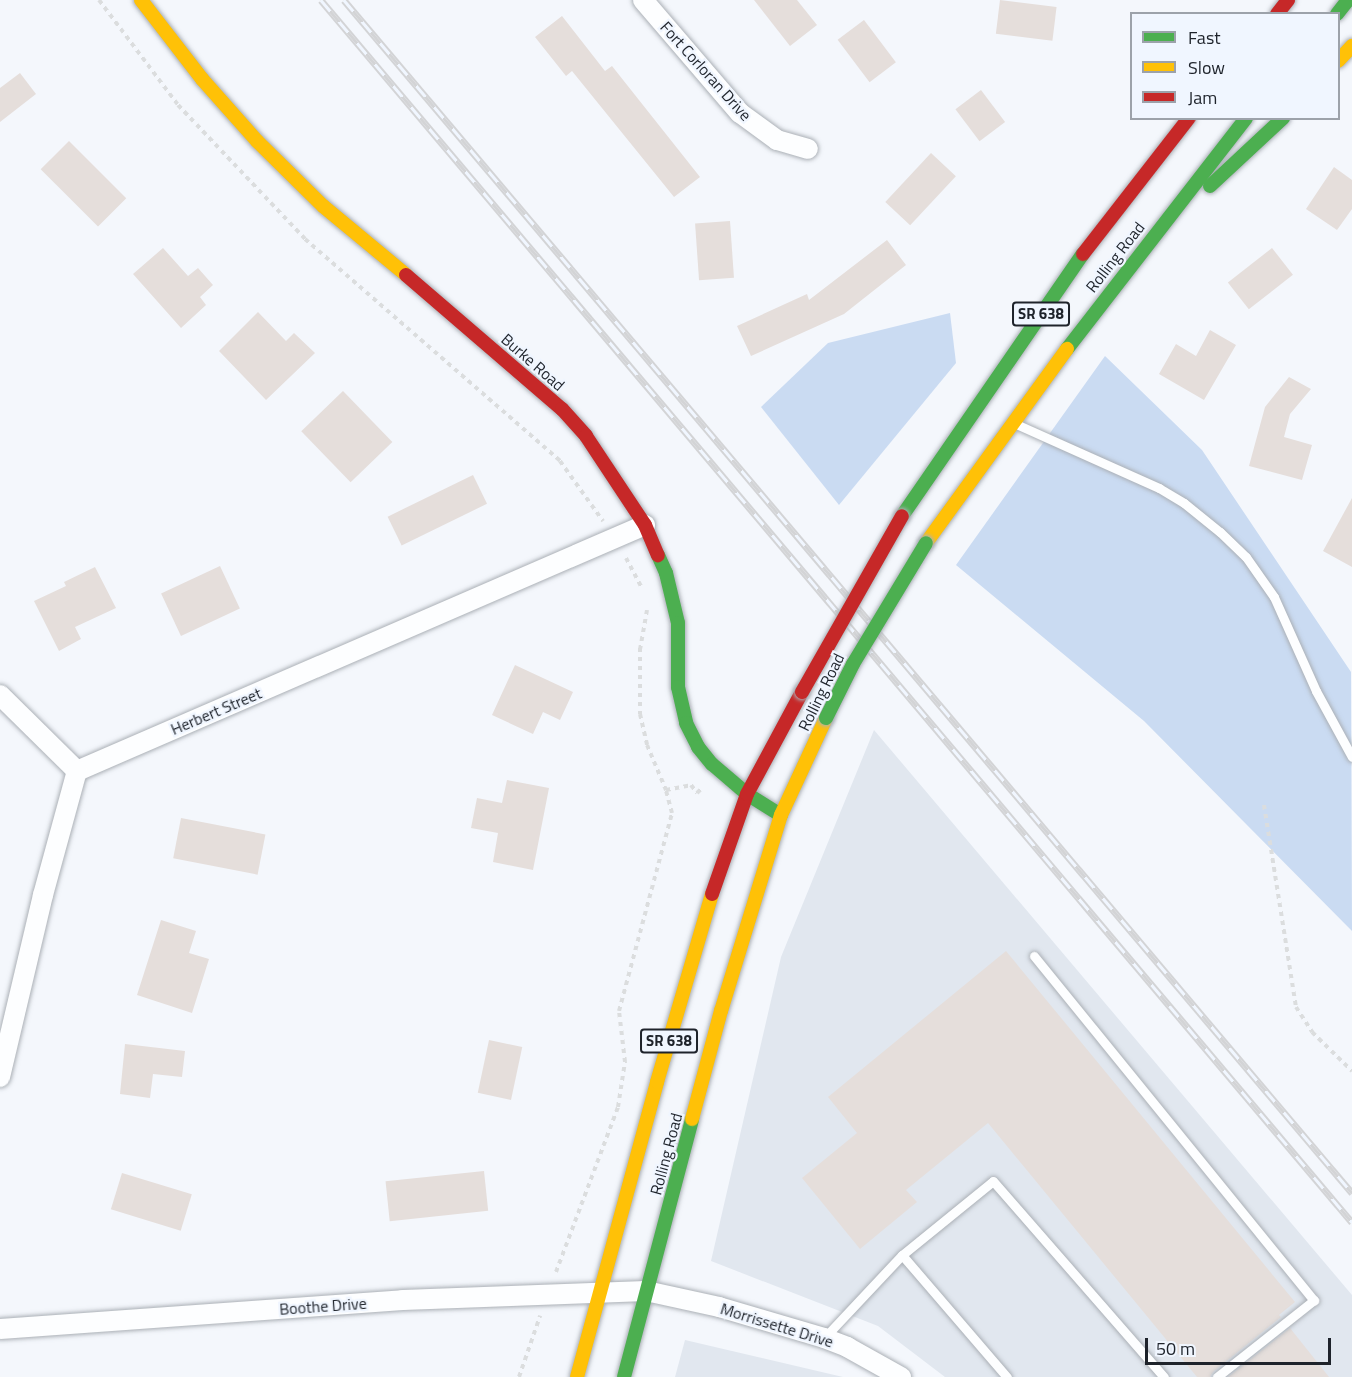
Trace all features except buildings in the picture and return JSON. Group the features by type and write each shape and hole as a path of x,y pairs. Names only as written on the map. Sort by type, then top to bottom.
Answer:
{"main road":[{"name":"Burke Road","path":"141,0 202,79 257,141 323,206 562,409 604,460 645,525 666,573 678,623 678,687 686,723 698,747 720,770 747,794 781,815"},
{"path":"1279,12 1288,0"},
{"path":"1339,12 1348,0"},
{"path":"1340,59 1352,46"},
{"name":"Rolling Road","path":"577,1377 710,898 747,794 835,630 902,516 1080,258 1187,120"},
{"name":"Rolling Road","path":"624,1377 721,1011 781,815 826,718 853,664 926,543 1011,422 1140,252 1244,120"},
{"path":"1140,252 1281,120"}],"street":[{"name":"Fort Corloran Drive","path":"643,0 740,113 777,140 808,149"},
{"name":"Herbert Street","path":"77,771 616,540 645,525"},
{"path":"0,695 77,771 43,895 0,1077"},
{"name":"Boothe Drive","path":"0,1329 403,1300 646,1291"},
{"name":"Morrissette Drive","path":"646,1291 719,1307 824,1338 847,1347 901,1377"}],"lane":[{"path":"1011,422 1159,488 1184,503 1246,557 1274,597 1316,691 1352,757"},
{"path":"1034,956 1314,1300 1217,1377"},
{"path":"824,1338 902,1255 993,1181 1164,1377"},
{"path":"902,1255 1007,1377"}],"path":[{"path":"99,0 178,105 297,231 560,460 616,540 643,591"},
{"path":"519,1377 618,1107 626,1062 619,1011 672,813 666,790 647,745 640,714 640,648 647,609 645,600"},
{"path":"666,790 691,785 697,793 720,770"},
{"path":"1264,805 1296,1006 1312,1032 1352,1071"}],"shaded area":[{"path":"950,313 956,363 839,505 761,407 828,343"},
{"path":"1105,356 1202,450 1351,672 1352,931 1144,721 956,565"},
{"path":"874,730 1352,1295 1352,1377 945,1377 878,1326 711,1261 781,957"},
{"path":"685,1340 843,1377 675,1377"}],"railway":[{"path":"321,0 1352,1222"},
{"path":"344,0 1352,1193"}],"traffic: fast":[{"path":"1339,12 1348,0"},
{"path":"1067,349 1244,120"},
{"path":"1210,186 1281,120"},
{"path":"902,516 1083,254"},
{"path":"826,718 853,664 926,543"},
{"path":"658,555 666,573 678,623 678,687 686,723 698,747 712,764 747,794 781,815"},
{"path":"624,1377 692,1119"}],"traffic: slow":[{"path":"141,0 202,79 257,141 323,206 406,275"},
{"path":"1340,59 1352,46"},
{"path":"926,543 1067,349"},
{"path":"692,1119 721,1011 781,815 826,718"},
{"path":"577,1377 657,1082 712,894"}],"traffic: jam":[{"path":"1279,12 1288,0"},
{"path":"1083,254 1187,120"},
{"path":"406,275 562,409 586,436 645,525 658,555"},
{"path":"802,692 902,516"},
{"path":"712,894 747,794 802,692"}]}
